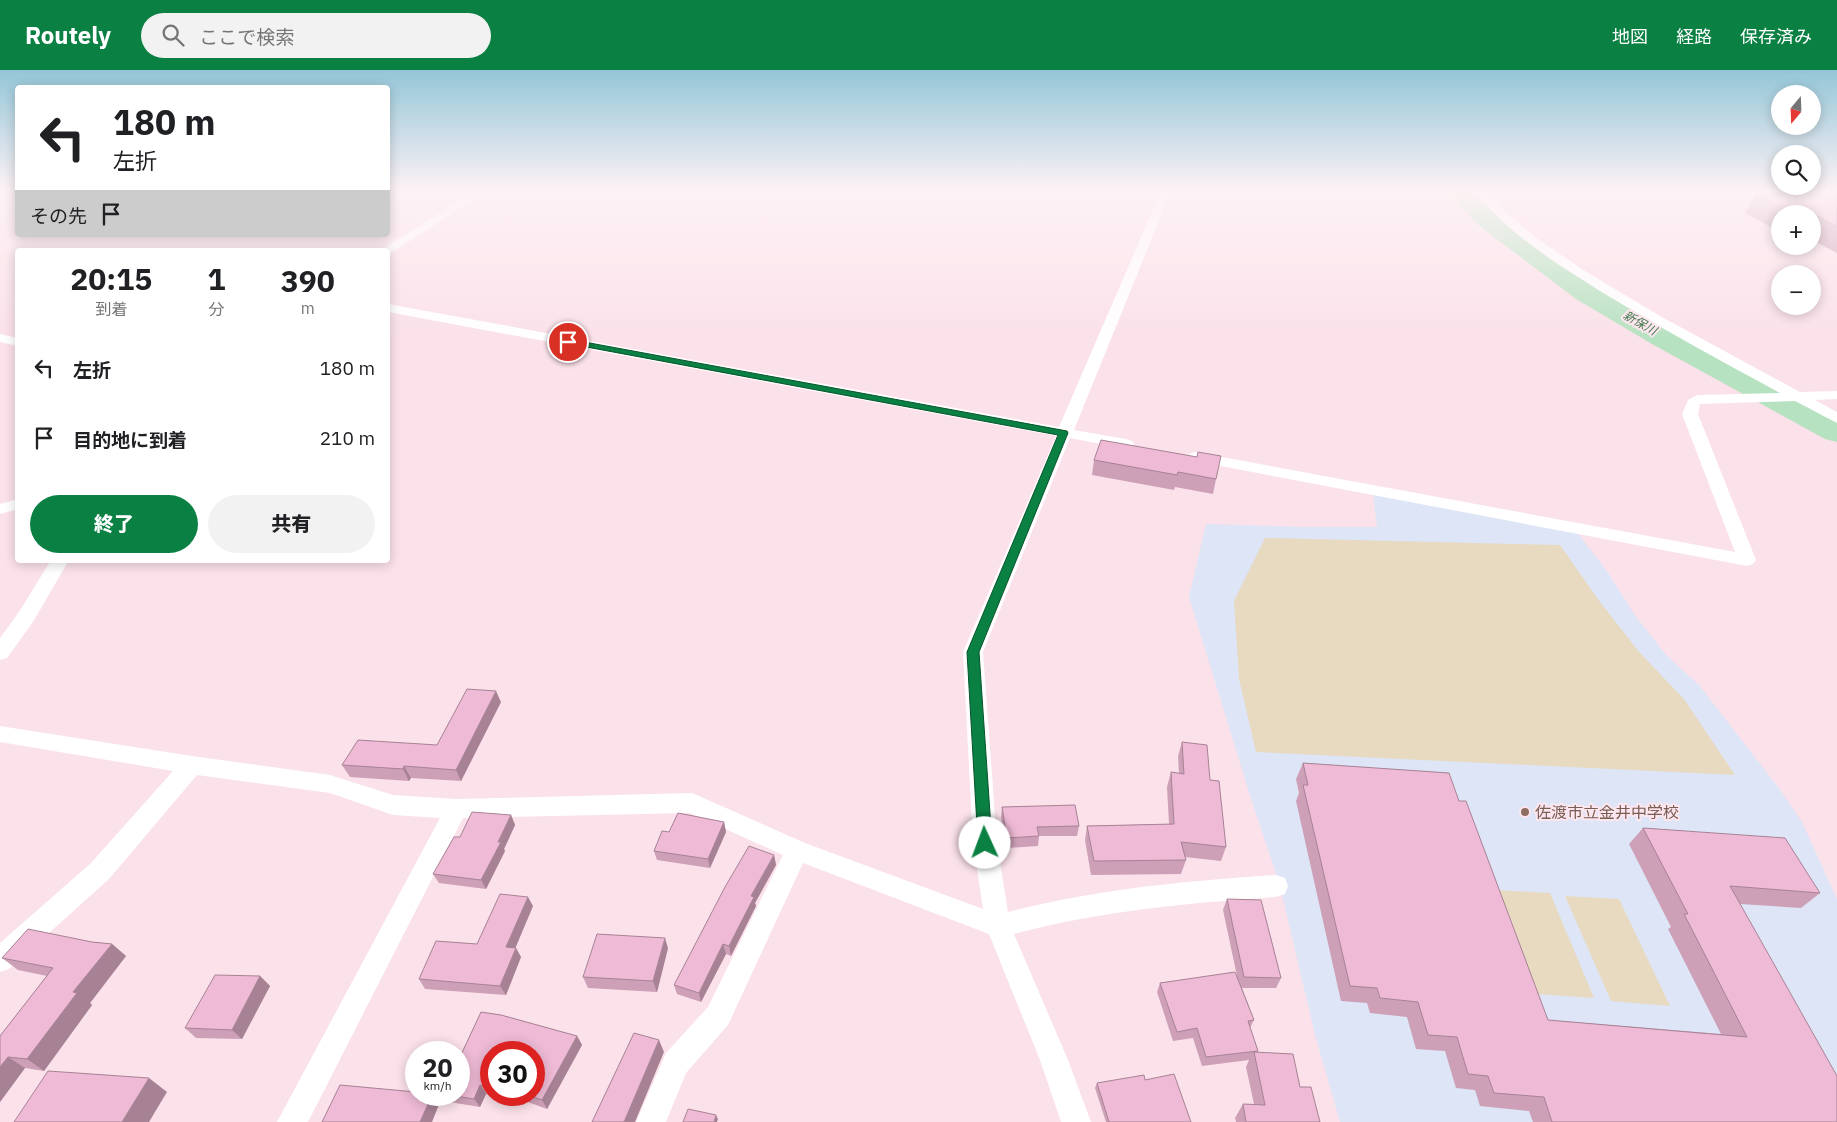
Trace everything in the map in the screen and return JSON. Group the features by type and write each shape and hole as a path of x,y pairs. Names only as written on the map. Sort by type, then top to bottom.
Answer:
{"street":[{"path":"390,248 403,240"},
{"path":"1076,1122 1054,1060 998,926 985,843 973,652 1145,240"},
{"path":"1534,240 1569,266 1675,331 1837,418"},
{"path":"390,308 1141,447"},
{"path":"0,338 15,341"},
{"path":"1179,454 1746,560 1690,414 1692,404 1698,399 1837,395"},
{"path":"0,509 15,505"},
{"path":"0,653 26,617 58,563"},
{"path":"0,734 192,765 330,784 393,805 456,808 692,803 797,850 998,926 1060,910 1187,892 1276,886"},
{"path":"0,960 100,870 192,765"},
{"path":"292,1122 456,808"},
{"path":"651,1122 676,1063 718,1016 797,850"}],"shaded area":[{"name":"佐渡市立金井中学校","path":"1373,494 1576,531 1607,571 1634,614 1667,656 1699,685 1778,787 1802,822 1837,899 1837,1122 1340,1122 1315,1035 1279,882 1252,802 1189,597 1206,524 1377,527"},
{"path":"1265,538 1560,545 1600,602 1640,653 1684,699 1735,775 1256,752 1239,679 1234,601"},
{"path":"1496,890 1550,893 1594,998 1536,994"},
{"path":"1565,896 1619,899 1670,1006 1611,1001"}],"building":[{"path":"1101,440 1197,457 1198,452 1221,456 1216,479 1178,472 1177,475 1094,460"},
{"path":"467,689 496,691 456,770 404,766 403,769 342,765 358,740 437,745"},
{"path":"1182,742 1207,745 1210,780 1219,781 1226,847 1181,842 1186,860 1094,861 1087,826 1174,824 1171,772 1184,774"},
{"path":"1303,763 1449,773 1459,801 1466,801 1548,1020 1747,1037 1684,914 1688,914 1643,828 1785,838 1820,893 1730,886 1837,1076 1837,1122 1552,1122 1544,1097 1494,1093 1488,1076 1468,1074 1457,1037 1428,1035 1418,1002 1380,998 1377,988 1350,986 1303,785 1308,785"},
{"path":"1075,805 1079,826 1037,827 1039,836 1007,838 1002,807"},
{"path":"472,812 511,815 498,842 501,842 481,880 433,874 454,837 460,837"},
{"path":"678,813 724,822 708,859 654,851 662,831 669,832"},
{"path":"749,846 774,855 751,896 754,897 729,946 723,944 699,993 674,985 725,887"},
{"path":"500,894 528,897 506,947 516,948 500,986 419,979 436,941 477,944"},
{"path":"1227,899 1261,900 1281,978 1244,977"},
{"path":"28,929 92,942 112,944 73,992 77,993 27,1059 8,1057 0,1067 0,1036 53,968 2,958"},
{"path":"597,934 665,938 653,981 583,977"},
{"path":"1235,972 1254,1020 1248,1021 1258,1051 1206,1057 1197,1028 1177,1032 1160,983"},
{"path":"215,975 260,976 232,1030 185,1028"},
{"path":"481,1012 501,1015 577,1036 545,1095 545,1041 480,1041 480,1085 474,1099 470,1098 470,1041 467,1041"},
{"path":"634,1033 659,1040 624,1122 592,1122"},
{"path":"1254,1052 1293,1054 1300,1087 1311,1087 1320,1122 1246,1122 1243,1104 1265,1105"},
{"path":"48,1071 149,1078 122,1122 14,1122"},
{"path":"1174,1074 1191,1122 1109,1122 1097,1083 1144,1075 1145,1080"},
{"path":"340,1085 405,1091 405,1106 427,1106 420,1122 322,1122"},
{"path":"688,1109 716,1115 714,1122 683,1122"}],"waterway":[{"name":"新保川","path":"1514,240 1586,293 1662,338 1837,432"}],"place":[{"name":"佐渡市立金井中学校","path":"1525,812"}],"route":[{"path":"568,342 1064,433 973,652 985,843"}]}
